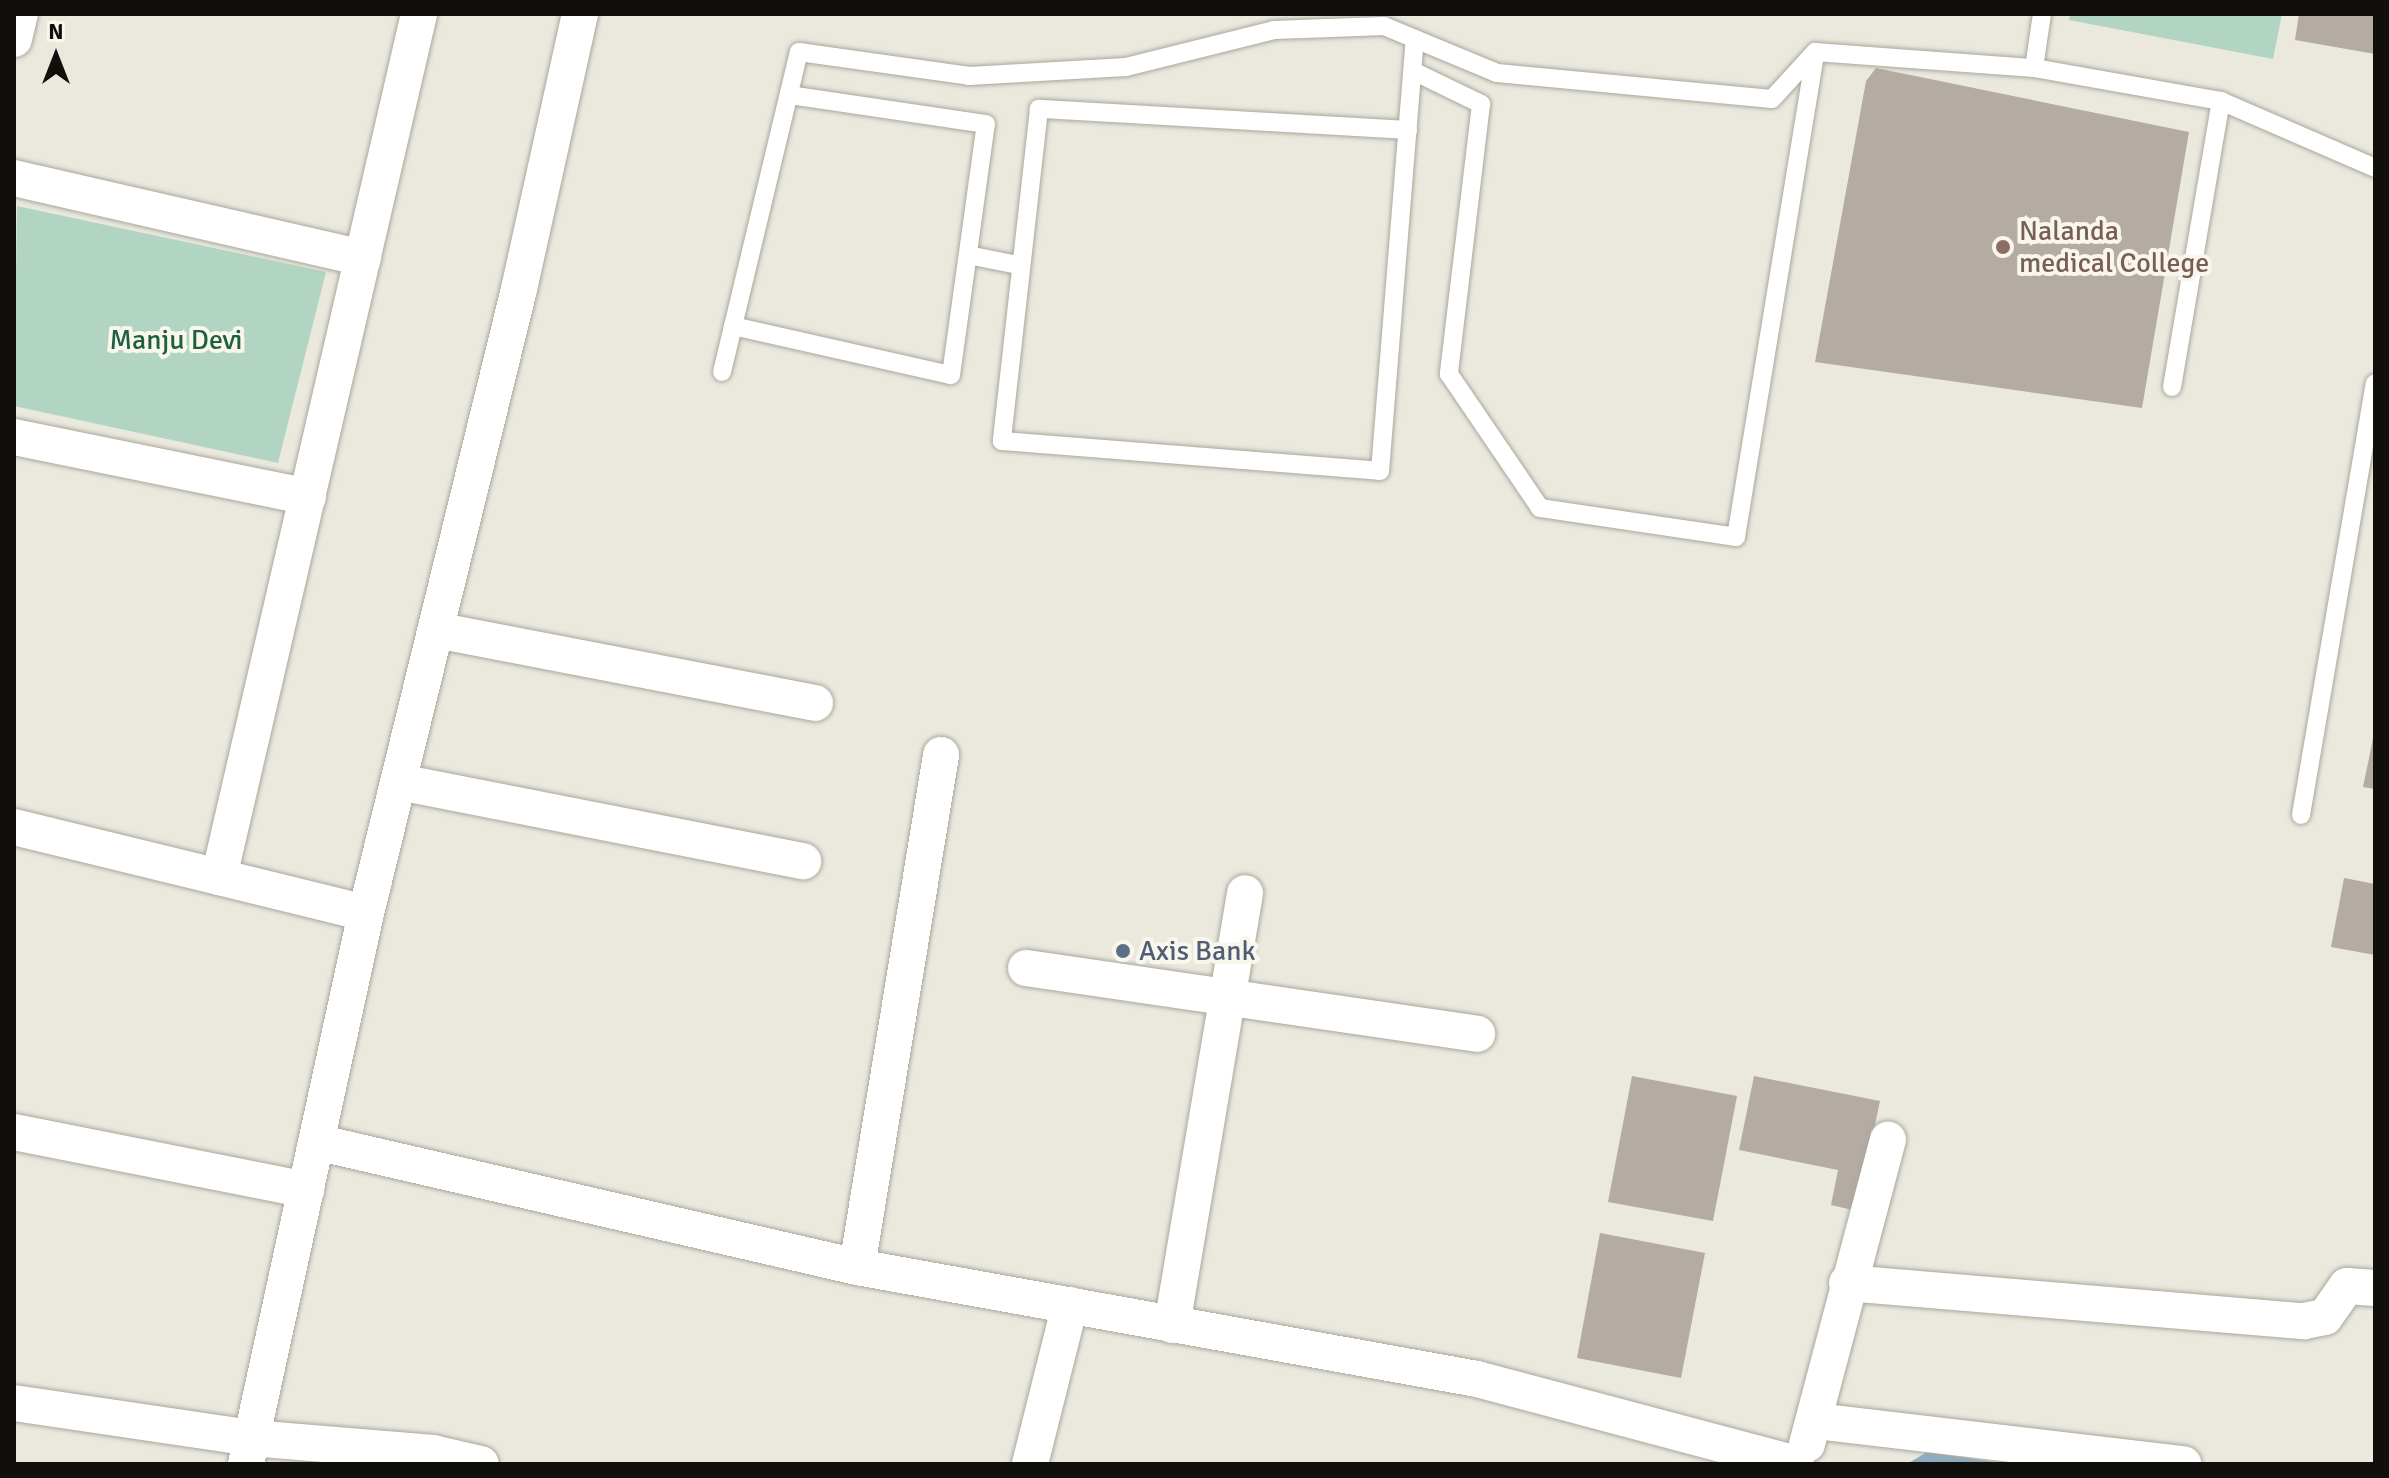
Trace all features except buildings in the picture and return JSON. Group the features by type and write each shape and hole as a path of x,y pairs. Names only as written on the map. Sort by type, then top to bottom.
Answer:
{"street":[{"path":"14,39 20,14"},
{"path":"219,877 419,14"},
{"path":"249,1451 366,913 436,630 580,14"},
{"path":"14,178 363,258"},
{"path":"14,437 308,497"},
{"path":"436,630 815,703"},
{"path":"857,1267 941,755"},
{"path":"399,782 803,861"},
{"path":"14,827 366,913"},
{"path":"1172,1325 1245,893"},
{"path":"1026,968 1227,994 1477,1034"},
{"path":"14,1132 306,1190"},
{"path":"316,1142 857,1267 1477,1379 1797,1464 1816,1421 1847,1283 1888,1140"},
{"path":"1847,1283 2304,1321 2325,1317 2347,1286 2375,1288"},
{"path":"1030,1464 1070,1305"},
{"path":"14,1403 249,1451 433,1453 481,1464"},
{"path":"1816,1421 2183,1464"}],"lane":[{"path":"2034,68 2042,14"},
{"path":"722,372 799,52 969,76 1126,67 1274,30 1384,26 1497,73 1772,99 1815,52"},
{"path":"1408,130 1039,109 1018,265 1002,441 1380,471 1413,71 1415,39"},
{"path":"1815,52 2034,68 2221,101 2375,168"},
{"path":"1413,71 1481,104 1449,374 1540,508 1736,537 1815,52"},
{"path":"733,326 951,375 986,124 789,95"},
{"path":"2172,387 2221,101"},
{"path":"968,255 1018,265"},
{"path":"2301,815 2375,383"}],"green space":[{"path":"2070,14 2282,14 2273,59 2069,20"},
{"name":"Manju Devi","path":"17,206 326,272 278,463 14,406"}],"water":[{"path":"1927,1452 2008,1464 1907,1464"}],"place":[{"name":"Nalanda medical College","path":"2003,247"},
{"name":"Axis Bank","path":"1123,951"}]}
